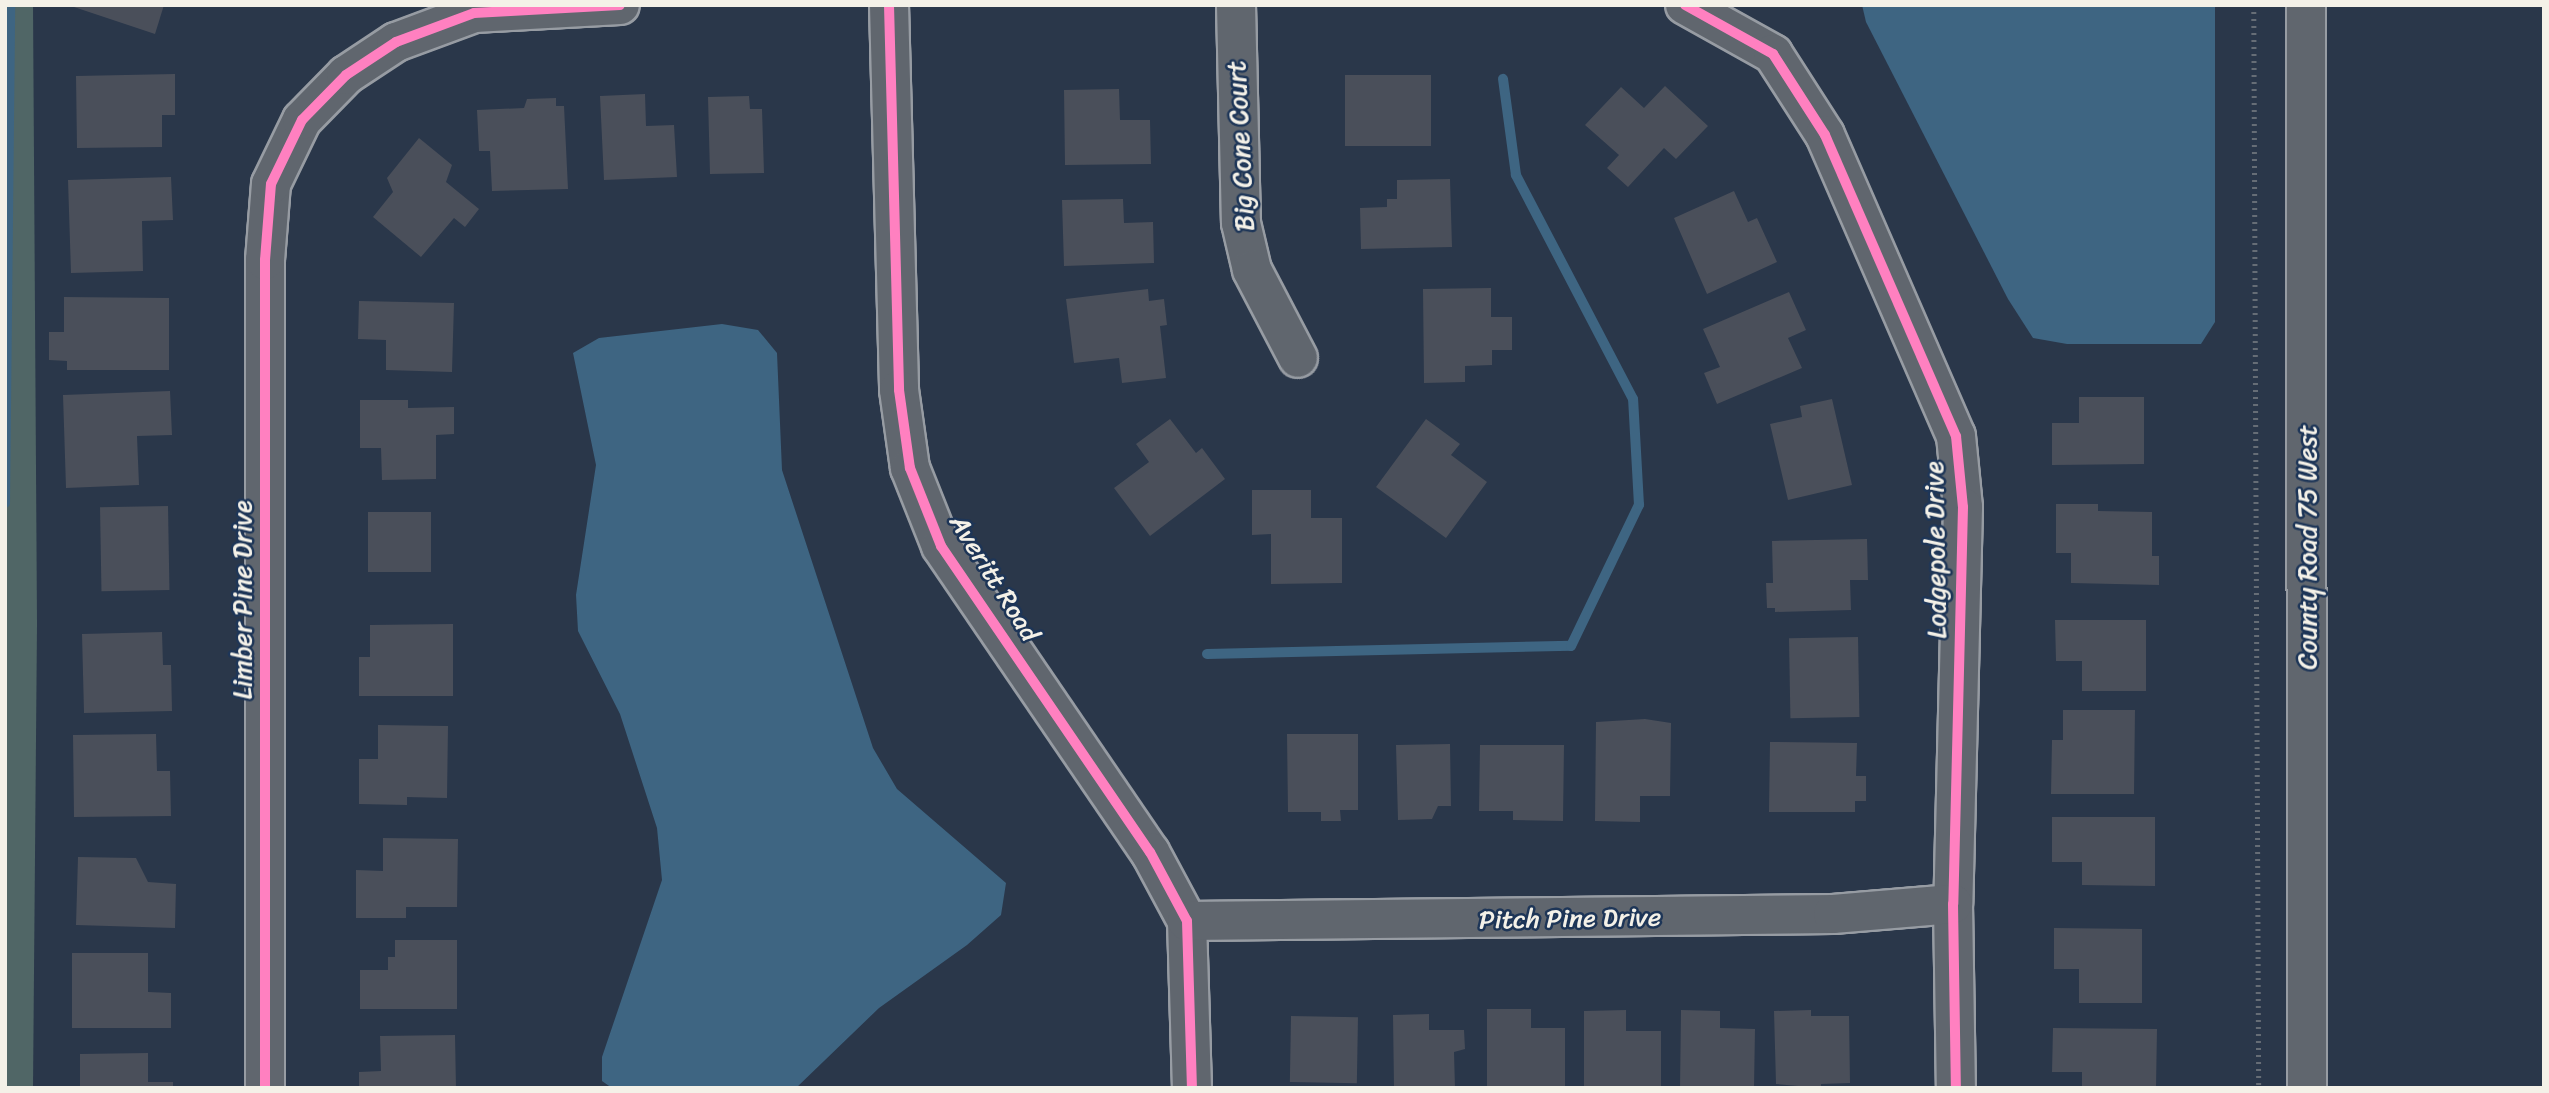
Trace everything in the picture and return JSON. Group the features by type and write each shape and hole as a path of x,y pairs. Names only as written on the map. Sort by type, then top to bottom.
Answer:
{"street":[{"name":"Limber Pine Drive","path":"265,1088 265,260 271,184 302,120 346,75 396,42 474,13 620,5"},
{"name":"Averitt Road","path":"889,5 900,390 910,468 941,546 1150,852 1187,921 1192,1088"},
{"name":"Big Cone Court","path":"1236,5 1241,223 1252,270 1298,358"},
{"name":"Lodgepole Drive","path":"1685,5 1773,54 1825,135 1956,436 1964,507 1953,904 1956,1088"},
{"name":"County Road 75 West","path":"2306,5 2307,1088"},
{"name":"Pitch Pine Drive","path":"1187,921 1833,915 1953,904"}],"path":[{"path":"2254,5 2259,1088"}],"green space":[{"path":"5,5 33,5 37,624 33,1088 5,1088"}],"water":[{"path":"1862,5 2215,5 2215,322 2201,344 2067,344 2033,338 2008,299 1866,22"},
{"path":"722,324 758,330 777,353 782,470 873,748 897,789 1006,883 1001,915 967,945 879,1008 796,1088 612,1088 602,1081 602,1057 662,880 657,828 620,714 578,631 576,595 596,465 573,353 599,338"}],"building":[{"path":"68,5 164,5 155,34"},
{"path":"175,74 175,115 162,115 162,147 77,148 76,76"},
{"path":"1345,75 1431,75 1431,146 1345,146"},
{"path":"1665,86 1708,126 1676,159 1664,148 1628,187 1607,168 1619,155 1585,125 1621,87 1644,108"},
{"path":"1119,89 1120,120 1150,120 1151,164 1065,165 1064,90"},
{"path":"645,94 646,126 674,125 677,177 604,180 600,96"},
{"path":"749,96 750,109 762,109 764,173 710,174 708,97"},
{"path":"556,98 556,106 564,106 568,189 492,191 490,151 479,151 477,110 524,108 527,99"},
{"path":"419,138 452,165 446,182 479,209 465,227 454,218 421,257 373,217 393,192 387,178"},
{"path":"171,177 173,220 142,221 143,271 71,273 68,180"},
{"path":"1450,179 1452,247 1361,249 1360,208 1387,207 1387,199 1397,199 1397,180"},
{"path":"1734,191 1748,222 1757,218 1777,262 1707,294 1674,218"},
{"path":"1123,199 1124,223 1153,222 1154,263 1064,266 1062,200"},
{"path":"1491,288 1491,317 1512,317 1512,350 1492,350 1492,365 1465,366 1465,382 1424,383 1423,289"},
{"path":"1148,289 1149,301 1164,299 1167,325 1160,326 1166,378 1122,383 1119,358 1074,363 1066,299"},
{"path":"1789,292 1806,330 1788,338 1802,368 1717,404 1704,373 1720,367 1703,329"},
{"path":"64,297 169,298 169,370 67,370 67,361 49,360 49,332 64,332"},
{"path":"359,301 454,303 452,372 386,370 386,340 358,339"},
{"path":"170,391 172,435 137,436 139,485 66,488 63,395"},
{"path":"2079,397 2144,397 2144,464 2052,465 2052,423 2079,423"},
{"path":"1832,399 1852,485 1788,500 1770,424 1802,417 1800,406"},
{"path":"360,400 408,400 408,408 454,407 454,434 436,435 436,479 382,480 381,448 360,448"},
{"path":"1170,419 1196,453 1202,448 1225,479 1150,536 1114,488 1149,462 1136,444"},
{"path":"1426,419 1460,444 1451,455 1487,482 1446,538 1376,487"},
{"path":"1252,490 1311,490 1311,518 1342,518 1342,583 1271,584 1271,534 1252,535"},
{"path":"2056,504 2098,504 2098,511 2152,512 2152,556 2159,556 2159,585 2071,583 2071,553 2056,553"},
{"path":"168,506 169,590 101,591 100,507"},
{"path":"368,512 431,512 431,572 368,572"},
{"path":"1867,539 1868,580 1850,580 1851,610 1775,612 1775,608 1767,608 1766,583 1773,583 1772,541"},
{"path":"2055,620 2146,620 2146,691 2082,691 2082,661 2056,661"},
{"path":"453,624 453,696 359,696 359,657 370,657 370,625"},
{"path":"162,632 163,665 171,665 172,711 84,713 82,634"},
{"path":"1858,637 1859,717 1790,718 1789,638"},
{"path":"2063,710 2135,710 2134,794 2051,794 2052,740 2063,740"},
{"path":"1645,719 1671,723 1670,796 1640,796 1640,822 1595,821 1596,722"},
{"path":"378,725 448,726 447,798 407,797 407,805 359,804 359,759 378,759"},
{"path":"156,734 157,771 170,771 171,816 74,817 73,735"},
{"path":"1287,734 1358,734 1358,810 1340,810 1341,821 1321,821 1321,812 1288,812"},
{"path":"1770,742 1857,743 1856,776 1866,776 1866,801 1855,801 1855,812 1769,812"},
{"path":"1450,744 1451,806 1438,806 1432,819 1398,820 1396,745"},
{"path":"1480,745 1564,745 1563,821 1513,820 1513,811 1479,811"},
{"path":"2052,817 2155,817 2155,886 2082,885 2082,862 2052,862"},
{"path":"383,838 458,839 457,907 406,907 406,918 356,918 356,870 383,871"},
{"path":"78,857 136,858 148,882 176,884 175,928 76,925"},
{"path":"2054,928 2142,929 2142,1003 2079,1003 2079,969 2054,969"},
{"path":"395,940 457,940 457,1009 360,1009 360,970 388,970 388,957 395,957"},
{"path":"72,953 148,953 148,992 171,993 171,1028 72,1028"},
{"path":"1487,1009 1531,1009 1531,1028 1565,1028 1565,1088 1487,1088"},
{"path":"1626,1010 1626,1031 1661,1031 1661,1088 1584,1088 1584,1011"},
{"path":"1681,1010 1720,1011 1720,1028 1755,1029 1754,1088 1680,1088"},
{"path":"1811,1010 1811,1016 1849,1016 1850,1083 1821,1084 1821,1088 1776,1084 1774,1011"},
{"path":"1429,1014 1429,1030 1464,1030 1465,1049 1454,1052 1455,1088 1394,1088 1393,1015"},
{"path":"1291,1016 1358,1017 1357,1083 1290,1082"},
{"path":"2053,1028 2157,1029 2156,1088 2082,1088 2082,1072 2052,1072"},
{"path":"455,1035 456,1088 359,1088 359,1072 381,1071 380,1036"},
{"path":"148,1053 148,1082 173,1082 173,1088 80,1088 80,1054"}],"waterway":[{"path":"5,503 10,5"},
{"path":"1207,654 1571,646 1639,505 1633,399 1516,175 1503,79"}],"cycle path":[{"path":"265,1088 265,260 271,184 302,120 346,75 396,42 474,13 620,5"},
{"path":"889,5 899,390 910,468 941,546 1150,852 1187,921 1192,1088"},
{"path":"1685,5 1773,54 1825,135 1956,436 1963,507 1953,904 1956,1088"}]}
